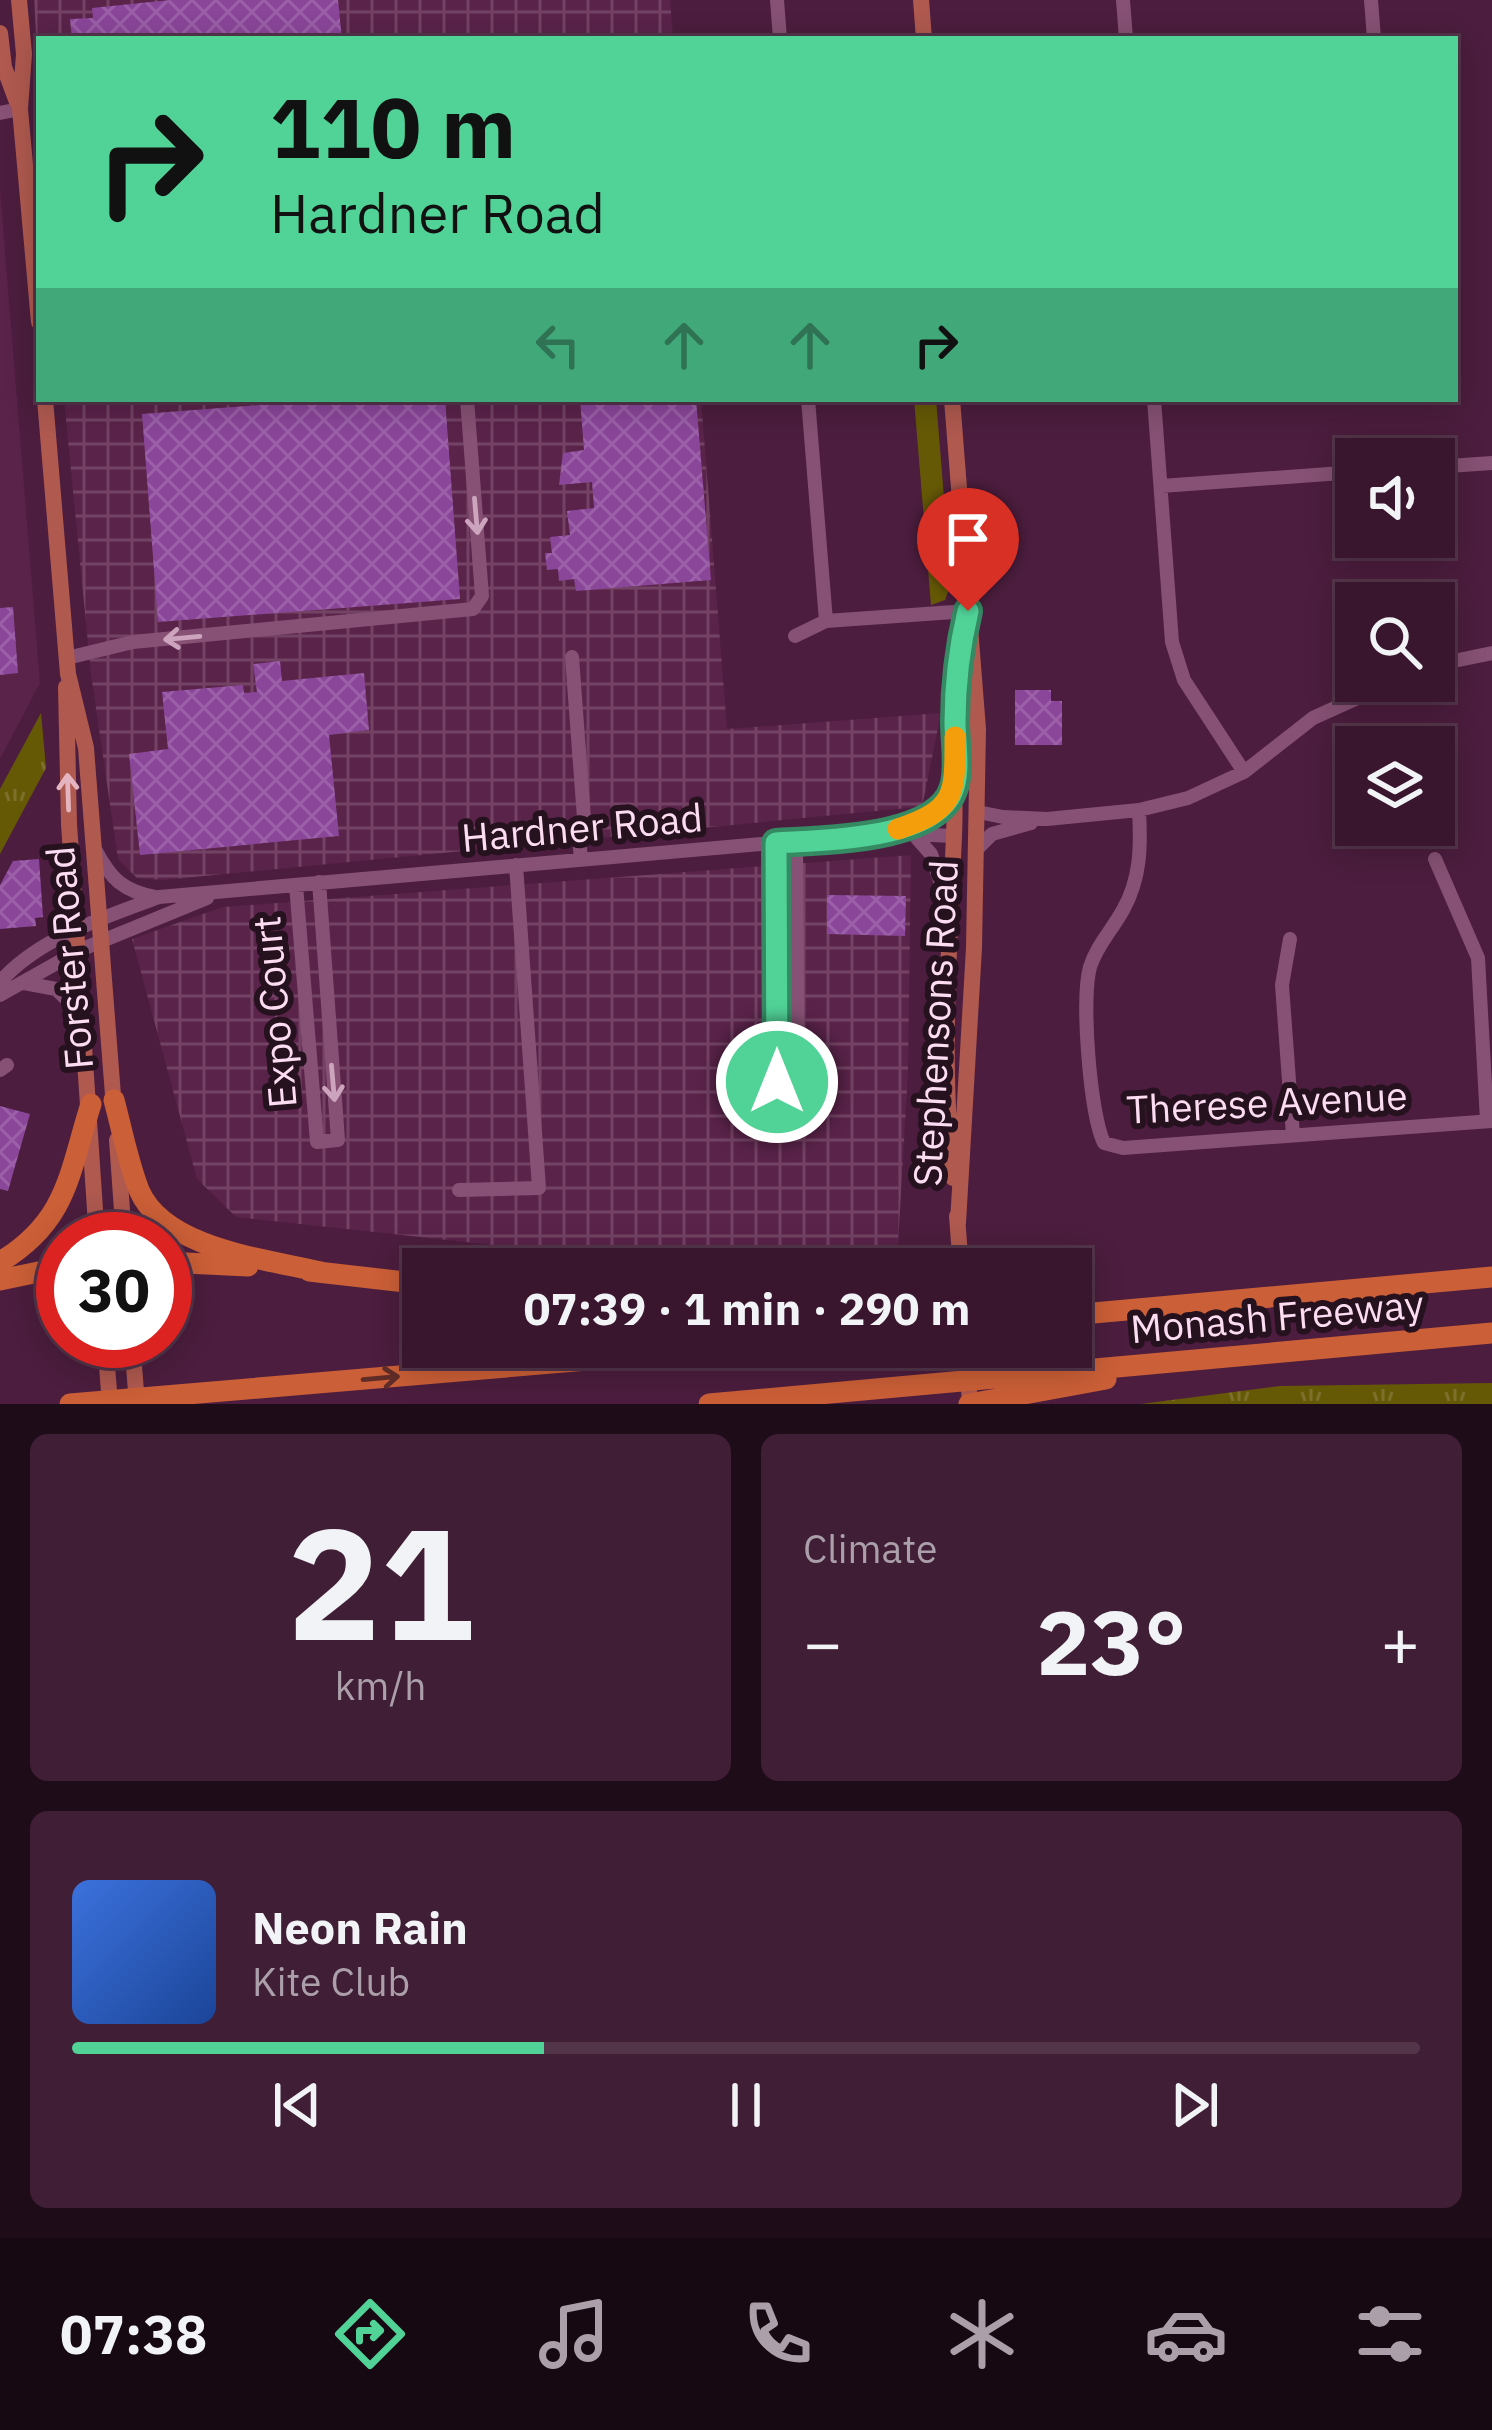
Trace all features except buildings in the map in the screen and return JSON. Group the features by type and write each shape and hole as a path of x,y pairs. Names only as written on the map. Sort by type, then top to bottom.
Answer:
{"highway":[{"path":"0,1262 39,1233 65,1194 102,1102"},
{"path":"102,1102 141,1194 170,1225 229,1251 320,1272"},
{"path":"192,1264 402,1282"},
{"path":"0,1280 36,1273"},
{"name":"Monash Freeway","path":"1092,1313 1492,1277"},
{"path":"1092,1302 1223,1300"},
{"name":"Monash Freeway","path":"709,1404 1492,1333"},
{"path":"970,1404 1248,1354"},
{"path":"70,1404 496,1368"}],"main road":[{"path":"19,0 24,54 20,109 36,288"},
{"path":"920,0 924,36"},
{"path":"0,33 4,67 20,109"},
{"name":"Forster Road","path":"45,402 68,666 86,748 102,942 98,1212"},
{"name":"Stephensons Road","path":"952,402 977,683 978,812 958,1222"},
{"name":"Stephensons Road","path":"960,1248 948,1125 945,984 954,836 956,671 968,611"},
{"name":"Forster Road","path":"68,666 65,719 84,1016 120,1212"},
{"path":"954,836 978,812"},
{"path":"107,1368 110,1404"},
{"path":"134,1368 136,1404"},
{"path":"967,1368 970,1404"}],"street":[{"path":"777,0 780,36"},
{"path":"1123,0 1126,36"},
{"path":"1371,0 1374,36"},
{"path":"0,113 20,109"},
{"path":"68,666 133,643 473,609 482,596 466,402"},
{"path":"808,402 826,621"},
{"path":"1154,402 1172,642 1184,680 1244,772"},
{"path":"1455,466 1492,463"},
{"path":"1161,486 1335,474"},
{"path":"795,637 826,621 968,611"},
{"path":"1455,661 1492,653"},
{"path":"572,657 584,818 579,836 581,860"},
{"path":"978,812 1047,819 1139,810 1188,798 1244,772 1313,718 1348,702"},
{"path":"886,833 935,814 954,788"},
{"name":"Therese Avenue","path":"1139,810 1141,851 1135,883 1090,969 1087,1009 1095,1125 1104,1143 1124,1148 1489,1121"},
{"path":"978,848 992,834 1047,819"},
{"name":"Hardner Road","path":"0,982 29,957 77,929 159,898 886,833 954,836"},
{"path":"915,837 931,854 949,907"},
{"path":"776,843 777,1119 798,1120 796,842"},
{"path":"93,847 110,877 123,887 159,898"},
{"path":"1435,859 1478,958 1489,1121"},
{"path":"459,1190 539,1188 516,865"},
{"name":"Expo Court","path":"296,885 317,1142 338,1140 320,882"},
{"name":"Hardner Road","path":"0,995 80,950 216,894"},
{"path":"1290,939 1282,985 1293,1136"},
{"path":"24,983 56,989 84,1016"},
{"path":"778,1008 799,1009"},
{"path":"308,1024 328,1023"}],"shaded area":[{"path":"34,0 670,0 673,36 36,36"},
{"path":"0,190 40,683 0,759"},
{"path":"64,402 701,402 727,729 941,713 923,802 918,807 163,880 137,878 118,859 91,674"},
{"path":"911,855 908,1073 898,1248 522,1248 236,1217 197,1179 132,939 223,907"}],"green space":[{"path":"914,402 936,402 951,584 945,600 931,605"},
{"path":"41,713 46,768 0,854 0,789"},
{"path":"1492,1383 1492,1404 1141,1404 1280,1386"}],"slow traffic":[{"path":"898,829 935,814 954,788 955,737"}],"route":[{"path":"777,1082 776,843 886,833 940,809 954,788 957,658 968,611"}]}
